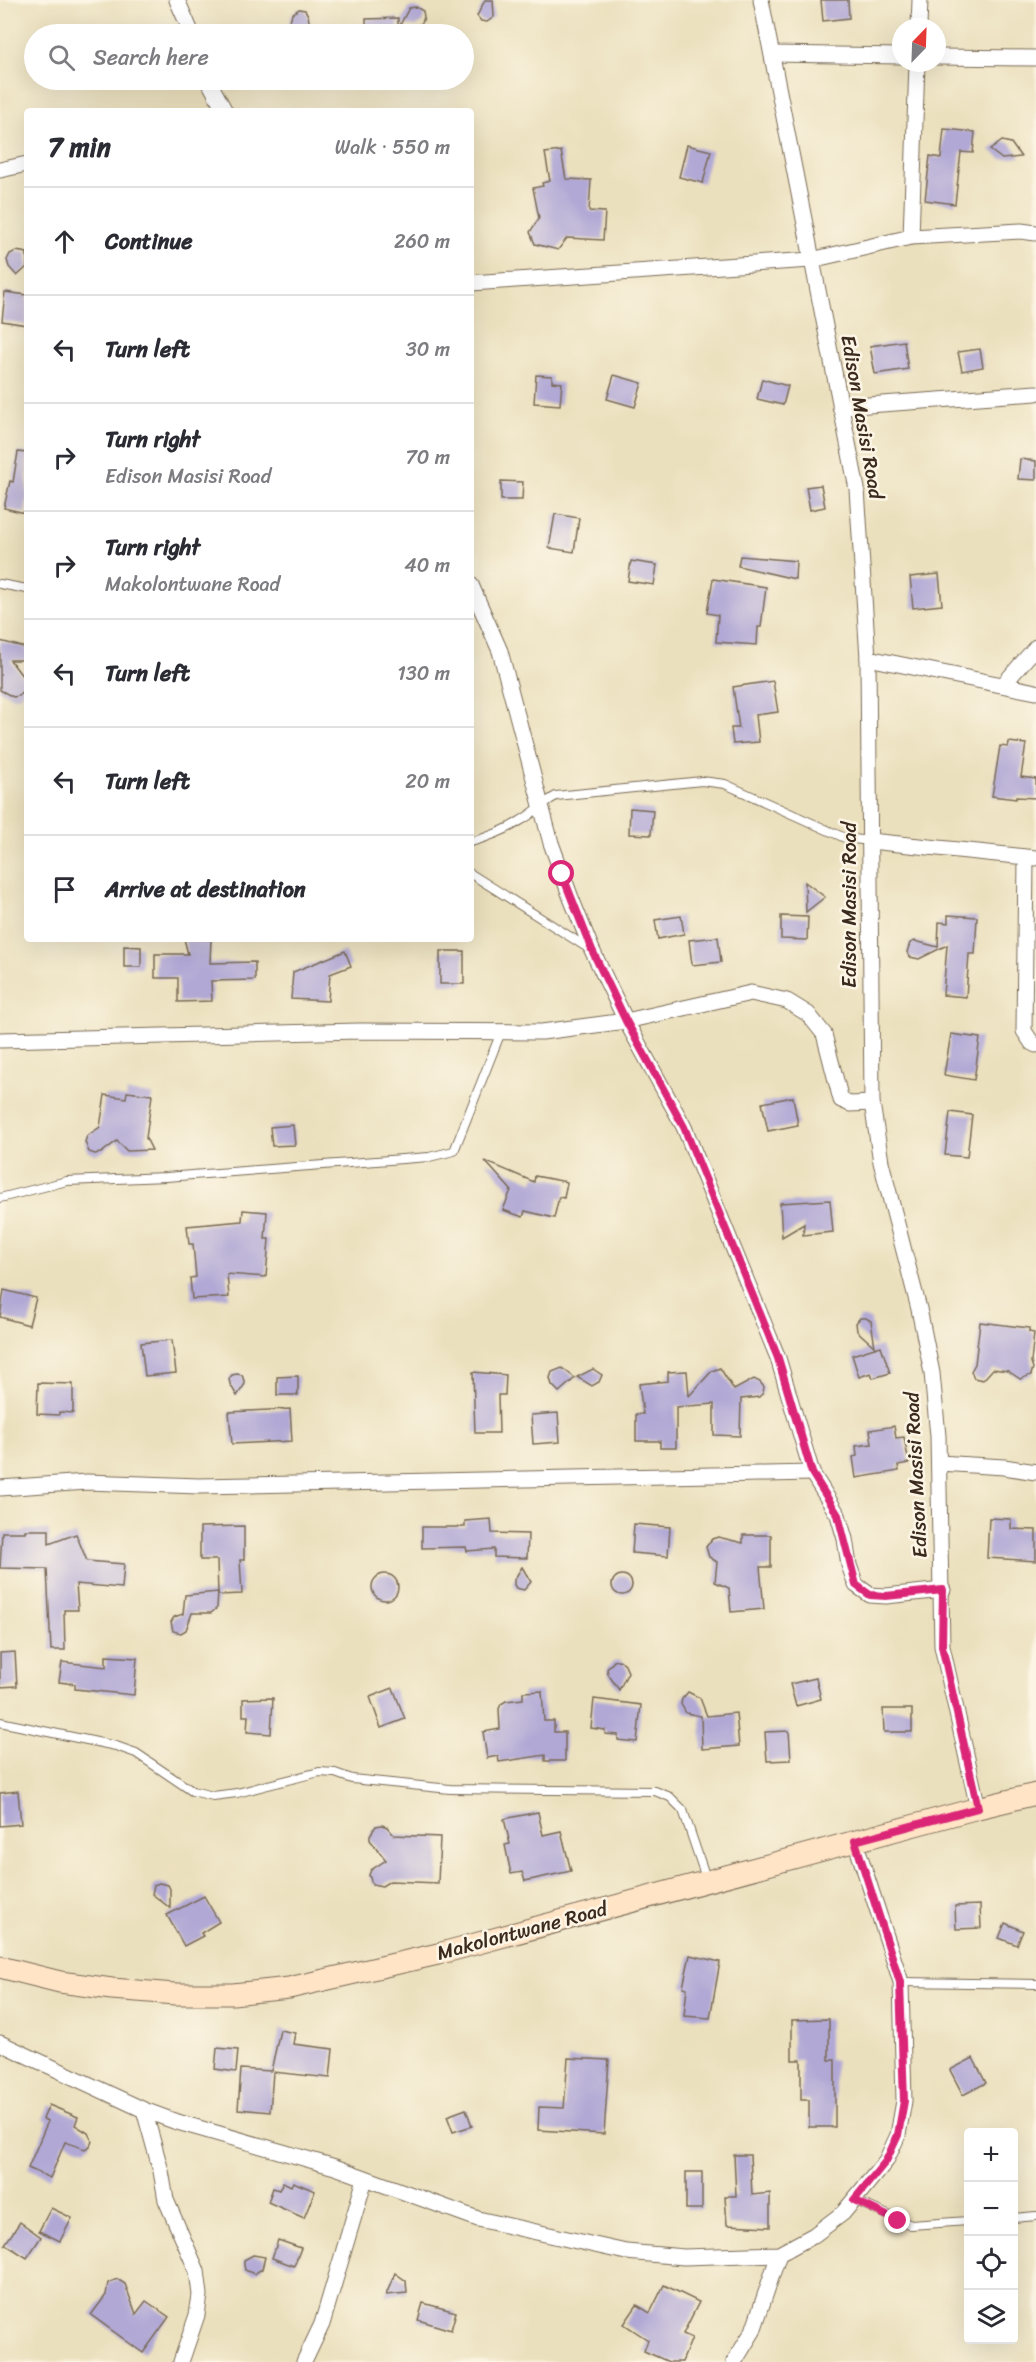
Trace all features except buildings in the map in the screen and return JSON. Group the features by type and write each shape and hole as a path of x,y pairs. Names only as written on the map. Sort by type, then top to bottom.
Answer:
{"main road":[{"name":"Makolontwane Road","path":"0,1967 60,1982 165,1993 233,1994 289,1988 438,1954 1036,1794"}],"street":[{"path":"177,0 188,24"},
{"name":"Edison Masisi Road","path":"761,0 857,489 868,658 872,1103 881,1162 919,1309 932,1373 939,1436 942,1646 978,1808"},
{"path":"919,18 920,0"},
{"path":"772,54 892,56"},
{"path":"946,57 1036,58"},
{"path":"911,237 916,72"},
{"path":"213,90 223,108"},
{"path":"0,170 24,165"},
{"path":"474,283 811,260 911,237 1021,231 1036,233"},
{"path":"840,407 1036,393"},
{"path":"474,592 500,651 551,843 592,950 626,1021 684,1127 778,1358 812,1473 838,1515 856,1585 870,1595 886,1596 943,1590"},
{"path":"1003,685 1036,647"},
{"path":"868,658 1036,692"},
{"path":"870,841 1031,858 1023,1031 1036,1045"},
{"path":"0,1040 347,1031 542,1032 626,1021 751,993 787,1001 808,1014 824,1034 841,1100 850,1104 872,1103"},
{"path":"939,1463 1004,1467 1036,1472"},
{"path":"0,1488 87,1482 199,1486 812,1473"},
{"path":"0,2043 144,2110 206,2131 335,2167 478,2220 626,2252 684,2257 779,2254 814,2235 843,2213 886,2161 898,2135 904,2101 900,1982 855,1841"},
{"path":"144,2110 161,2171 166,2200 197,2271 200,2295 197,2315 181,2362"},
{"path":"304,2362 322,2324 365,2179"},
{"path":"734,2362 753,2331 779,2254"}],"lane":[{"path":"0,584 24,588"},
{"path":"474,841 512,826 556,796 702,781 725,784 845,838 870,841"},
{"path":"474,876 592,950"},
{"path":"0,1198 67,1181 166,1177 370,1162 429,1157 454,1151 501,1032"},
{"path":"0,1722 116,1746 136,1753 192,1791 213,1796 237,1793 319,1772 335,1773 352,1779 450,1789 655,1791 670,1797 683,1810 707,1881"},
{"path":"900,1982 1036,1984"},
{"path":"854,2200 911,2225 964,2221"},
{"path":"1018,2218 1036,2216"}],"route":[{"path":"562,874 592,950 626,1021 684,1127 778,1358 812,1473 838,1515 856,1585 870,1595 886,1596 943,1590 942,1646 978,1808 855,1841 900,1982 904,2101 898,2135 886,2161 854,2200 898,2221"}]}
